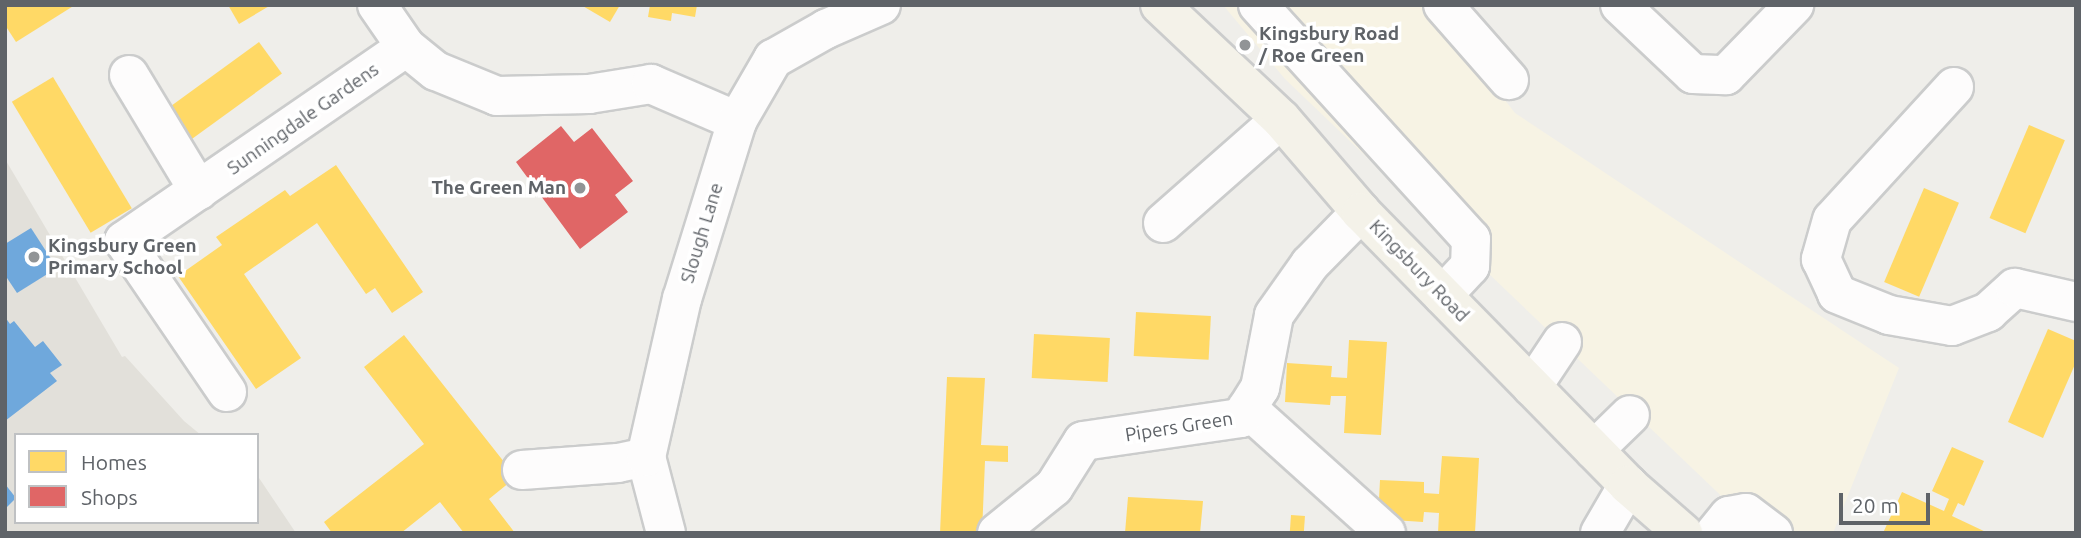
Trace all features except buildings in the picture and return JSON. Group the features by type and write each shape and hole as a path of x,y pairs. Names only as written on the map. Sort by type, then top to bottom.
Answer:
{"main road":[{"name":"Kingsbury Road","path":"1170,8 1281,119 1361,212 1628,485 1683,533"}],"street":[{"path":"377,5 406,47 436,71 497,96 589,94 651,85 737,121"},
{"name":"Slough Lane","path":"666,533 646,457 682,299 737,121 772,59 826,29 881,5"},
{"path":"1258,5 1471,239 1470,266 1443,295"},
{"path":"1443,5 1509,80"},
{"path":"1620,5 1693,74 1726,75 1794,5"},
{"name":"Sunningdale Gardens","path":"227,392 124,241 406,47"},
{"path":"129,75 199,191"},
{"path":"1954,87 1832,220 1821,259 1837,294 1889,315 1952,326 1987,312 2015,288 2076,302"},
{"path":"1163,223 1281,119"},
{"name":"Pipers Green","path":"997,533 1054,487 1083,441 1241,418 1260,388 1274,315 1310,264 1361,212"},
{"path":"1532,387 1562,342"},
{"path":"1247,408 1386,533"},
{"path":"1594,450 1630,415"},
{"path":"522,470 618,463 646,457"},
{"path":"1600,533 1628,485"},
{"path":"1715,533 1729,516 1746,513 1773,533"}],"shaded area":[{"path":"1223,5 1431,5 1515,113 1899,368 1833,533 1760,533 1285,79"},
{"name":"Kingsbury Green Primary School","path":"5,159 122,357 125,356 184,421 199,433 14,433 14,524 259,524 259,478 296,533 5,533"}],"place":[{"name":"Kingsbury Road / Roe Green","path":"1245,45"},
{"name":"The Green Man","path":"580,188"},
{"name":"Kingsbury Green Primary School","path":"34,257"}]}
